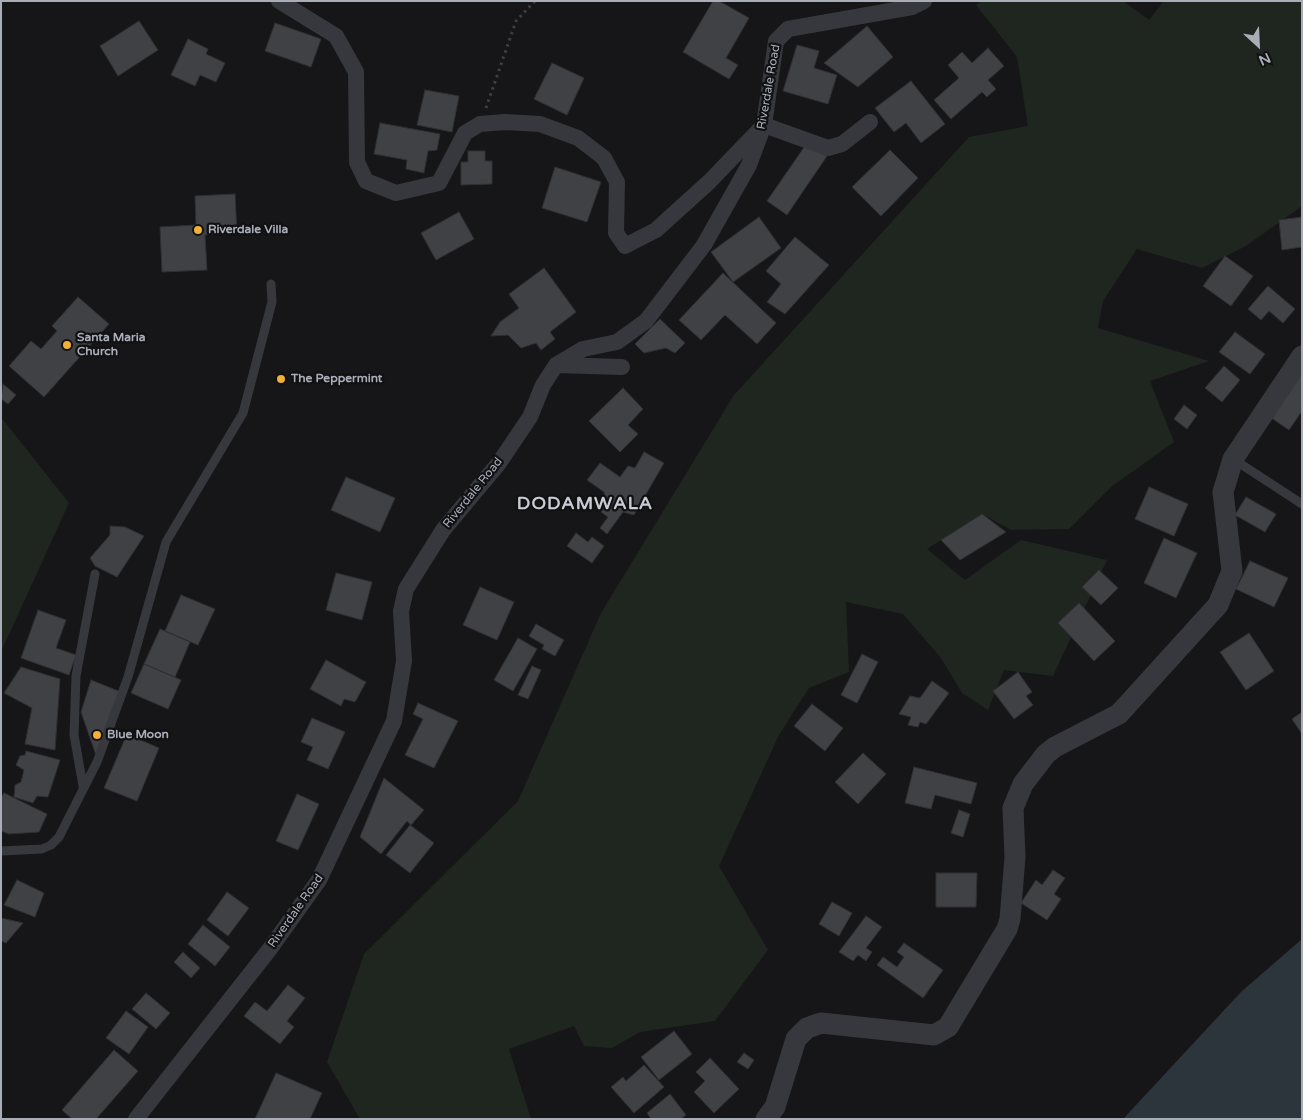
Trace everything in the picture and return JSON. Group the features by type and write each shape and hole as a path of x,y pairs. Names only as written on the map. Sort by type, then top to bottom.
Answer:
{"street":[{"path":"279,1 336,36 356,72 357,162 366,181 396,193 439,183 465,133 480,124 505,122 540,124 578,138 604,158 617,182 616,233 625,246 656,230 709,182 764,125 828,148 842,144 870,122"},
{"name":"Riverdale Road","path":"136,1119 269,950 319,880 394,721 404,661 401,611 406,590 443,530 499,463 530,416 543,385 556,365 583,348 617,342 646,321 704,246 749,165 764,125 776,41 788,29 912,7 924,1"},
{"path":"766,1119 775,1107 796,1039 807,1028 821,1023 934,1035 948,1027 1007,929 1010,919 1015,857 1013,808 1023,784 1046,754 1055,747 1119,714 1218,605 1232,571 1223,492 1233,459 1302,356"},
{"path":"556,365 622,367"}],"lane":[{"path":"1,851 42,849 51,845 59,837 83,786 97,762 128,677 166,542 243,413 272,302 270,284"},
{"path":"1233,459 1302,504"},
{"path":"83,786 74,735 76,676 96,574"}],"path":[{"path":"480,124 516,21 535,1"}],"shaded area":[{"path":"982,1 1123,1 1149,20 1164,1 1302,1 1302,206 1246,246 1202,268 1137,249 1103,301 1098,328 1209,361 1150,381 1174,442 1111,487 1069,529 1011,530 982,514 927,549 965,580 1021,540 1107,560 1053,676 1004,670 988,710 962,693 941,658 903,614 846,602 849,672 809,688 779,735 719,866 768,950 715,1021 640,1032 612,1048 584,1046 574,1026 509,1049 531,1119 360,1119 327,1062 364,954 518,801 601,613 734,395 969,137 1028,126 1017,57 976,5"},
{"path":"1,417 69,503 1,652"},
{"path":"1302,939 1302,1119 1123,1119 1241,992"}],"building":[{"path":"713,1 719,1 749,18 726,58 738,65 729,79 683,52"},
{"path":"139,21 158,50 118,76 100,46"},
{"path":"275,23 321,39 311,67 265,51"},
{"path":"867,26 893,57 858,87 824,63"},
{"path":"188,39 208,49 206,54 225,63 216,82 200,75 195,86 171,75"},
{"path":"797,45 819,51 814,68 837,75 828,104 783,91"},
{"path":"988,48 1004,66 988,80 996,89 987,97 982,92 951,119 934,100 959,78 948,65 962,52 972,63"},
{"path":"552,63 584,78 567,115 534,99"},
{"path":"911,81 945,124 921,143 906,123 894,132 875,108"},
{"path":"425,90 459,96 452,132 417,125"},
{"path":"380,123 440,134 437,150 428,151 424,173 406,169 407,160 374,154"},
{"path":"807,143 827,156 787,215 767,201"},
{"path":"890,150 918,178 881,216 852,187"},
{"path":"468,151 485,151 485,161 492,161 492,184 461,185 461,162 468,162"},
{"path":"555,167 601,182 587,222 542,208"},
{"name":"Riverdale Villa","path":"235,194 237,233 205,235 207,270 162,272 160,227 196,225 195,196"},
{"path":"459,212 474,239 436,260 421,233"},
{"path":"759,217 781,248 733,282 711,252"},
{"path":"1302,217 1302,247 1282,250 1279,220"},
{"path":"795,237 829,265 785,314 767,302 781,284 766,271"},
{"path":"1225,256 1253,276 1231,306 1203,286"},
{"path":"544,268 576,312 550,332 555,339 541,350 536,343 521,348 508,335 491,336 500,322 519,308 509,294"},
{"path":"723,273 776,323 757,344 725,315 701,340 679,320"},
{"path":"1268,286 1295,309 1283,323 1269,311 1261,320 1248,309"},
{"name":"Santa Maria Church","path":"78,297 109,324 44,397 9,366 31,341 41,349 57,331 52,326"},
{"path":"660,319 685,343 675,353 666,348 644,353 635,344"},
{"path":"1235,332 1265,354 1250,374 1219,352"},
{"path":"1224,366 1240,380 1222,402 1205,388"},
{"path":"1296,372 1302,376 1302,411 1289,430 1267,415"},
{"path":"3,384 16,395 8,404 1,399"},
{"path":"623,388 643,409 628,425 638,434 620,452 589,421"},
{"path":"1184,405 1197,415 1187,429 1174,419"},
{"path":"644,452 664,463 634,515 623,512 607,534 600,528 608,517 601,512 607,504 604,492 587,480 600,463 620,477 628,466 635,468"},
{"path":"346,477 395,498 380,532 331,510"},
{"path":"1149,487 1188,504 1174,536 1135,519"},
{"path":"1246,497 1276,514 1265,532 1235,515"},
{"path":"982,514 1006,532 960,560 941,540"},
{"path":"110,526 125,527 144,536 117,577 95,566 90,558 110,535"},
{"path":"576,533 588,542 592,537 604,546 592,563 567,546"},
{"path":"1164,538 1197,553 1176,598 1144,583"},
{"path":"1250,561 1288,578 1274,607 1236,589"},
{"path":"1099,570 1118,588 1101,605 1082,587"},
{"path":"336,573 372,582 362,620 326,610"},
{"path":"480,587 514,602 497,640 463,625"},
{"path":"181,595 215,609 198,645 165,631"},
{"path":"1079,603 1115,641 1094,661 1058,623"},
{"path":"38,610 66,620 56,648 76,655 69,675 21,658"},
{"path":"536,624 564,640 555,656 542,649 544,645 529,636"},
{"path":"160,629 190,642 175,677 144,664"},
{"path":"1249,633 1274,671 1246,690 1220,652"},
{"path":"518,638 537,649 513,691 494,680"},
{"path":"862,654 878,662 857,703 841,695"},
{"path":"326,660 366,682 355,702 344,699 341,706 310,689"},
{"path":"144,664 181,680 168,709 131,693"},
{"path":"532,666 541,670 528,699 518,695"},
{"path":"21,667 60,679 55,750 25,744 32,708 4,693"},
{"path":"1018,672 1032,692 1026,696 1033,705 1014,719 993,691"},
{"name":"Blue Moon","path":"91,680 121,692 97,758 81,712"},
{"path":"932,681 949,693 926,724 920,722 918,727 908,725 911,717 899,714 910,696 920,698"},
{"path":"418,703 458,721 434,768 405,755 423,719 413,714"},
{"path":"812,704 843,728 825,751 794,726"},
{"path":"1302,712 1302,734 1292,719"},
{"path":"312,718 345,732 328,769 307,760 313,747 301,742"},
{"path":"127,734 159,748 137,801 104,788"},
{"path":"26,751 60,760 48,797 37,796 33,803 14,797 15,785 21,782 24,770 16,765 20,756 25,755"},
{"path":"863,753 886,774 858,804 835,782"},
{"path":"914,767 977,783 971,804 935,795 931,809 905,803"},
{"path":"384,778 424,810 411,825 407,821 381,854 360,837"},
{"path":"4,793 47,814 39,832 9,834 1,831 1,797"},
{"path":"297,794 319,804 298,850 276,841"},
{"path":"959,810 970,814 963,837 951,833"},
{"path":"410,825 434,843 410,873 386,855"},
{"path":"1053,870 1065,878 1054,894 1061,899 1047,920 1021,903 1036,880 1042,885"},
{"path":"936,873 977,873 976,907 936,907"},
{"path":"17,880 44,893 35,917 4,905"},
{"path":"227,892 249,908 228,936 207,920"},
{"path":"832,902 852,913 839,936 819,924"},
{"path":"866,916 882,927 866,948 872,952 866,961 858,955 853,961 839,952"},
{"path":"1,918 23,923 6,943 1,941"},
{"path":"203,925 230,947 215,966 188,944"},
{"path":"904,943 943,970 923,998 877,965 883,957 897,967 904,957 897,952"},
{"path":"183,952 200,968 191,978 174,962"},
{"path":"288,985 305,998 287,1021 294,1027 280,1044 244,1016 255,1002 267,1011"},
{"path":"146,993 170,1013 156,1029 132,1009"},
{"path":"126,1011 148,1027 129,1054 106,1038"},
{"path":"674,1031 692,1054 659,1080 641,1057"},
{"path":"114,1050 138,1071 96,1119 72,1119 62,1110"},
{"path":"744,1053 754,1060 748,1069 737,1062"},
{"path":"710,1058 739,1089 714,1113 694,1092 705,1081 696,1072"},
{"path":"644,1065 664,1087 634,1113 611,1087 623,1077 626,1081"},
{"path":"276,1073 322,1093 310,1119 255,1119"},
{"path":"670,1094 686,1115 681,1119 651,1119 647,1113"}],"place":[{"name":"Riverdale Villa","path":"198,230"},
{"name":"Santa Maria Church","path":"67,345"},
{"name":"The Peppermint","path":"281,379"},
{"name":"Blue Moon","path":"97,735"}],"district":[{"name":"DODAMWALA","path":"585,504"}]}
